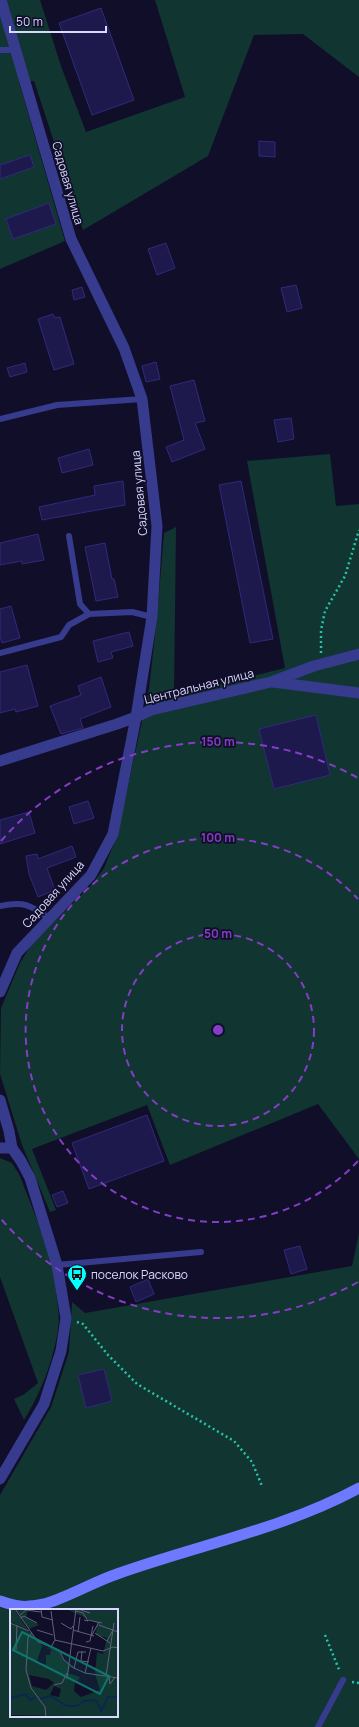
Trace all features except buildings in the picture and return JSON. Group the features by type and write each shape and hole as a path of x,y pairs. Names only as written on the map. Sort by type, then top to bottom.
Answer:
{"main road":[{"path":"0,1601 18,1607 44,1604 117,1574 316,1510 359,1488"}],"street":[{"name":"Садовая улица","path":"0,992 17,953 91,875 113,834 136,717 152,617 157,526 142,399 124,348 71,239 1,0"},
{"name":"Центральная улица","path":"0,761 136,717 151,710 271,682 314,666 359,654"},
{"path":"271,682 359,693"},
{"path":"0,1100 12,1148 30,1178 57,1265 66,1318 61,1351 44,1404 0,1479"},
{"path":"0,1148 12,1148"}],"lane":[{"path":"1,52 16,50"},
{"path":"0,419 57,405 142,399"},
{"path":"69,536 80,604 89,614"},
{"path":"0,653 61,637 69,625 89,614 132,612 152,617"},
{"path":"0,906 15,903 31,906 49,918"},
{"path":"57,1265 201,1252"},
{"path":"318,1727 343,1680"}],"path":[{"path":"314,666 322,652 320,630 325,611 345,576 359,530"},
{"path":"66,1318 83,1324 108,1355 137,1384 234,1441 252,1462 262,1486"},
{"path":"325,1635 343,1680 359,1683"}],"green space":[{"path":"0,0 40,0 61,66 86,132 185,97 155,0 359,0 359,77 303,34 254,35 208,156 83,230 34,81 19,82 65,241 0,269"},
{"path":"330,454 336,506 359,504 359,1159 318,1104 170,1165 147,1105 32,1149 56,1210 50,1212 22,1145 0,1074 1,1008 20,963 31,945 93,883 104,868 117,836 149,689 164,533 176,527 174,696 285,668 247,461"},
{"path":"0,1158 12,1163 20,1176 33,1209 52,1265 58,1309 59,1320 55,1346 37,1397 24,1420 14,1399 23,1395 38,1383 0,1277"},
{"path":"359,1233 359,1727 0,1727 0,1495 51,1407 69,1352 72,1302 85,1313 352,1266"}],"place":[{"name":"поселок Расково","path":"77,1291"}]}
